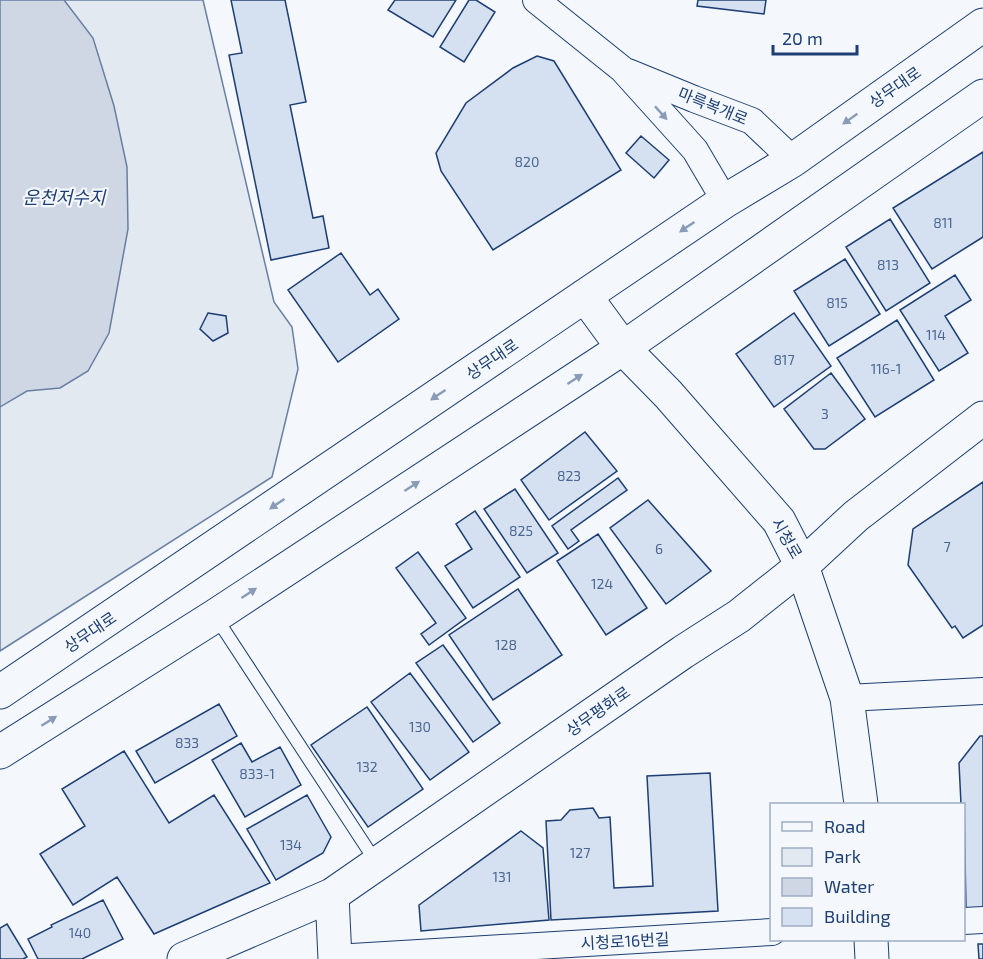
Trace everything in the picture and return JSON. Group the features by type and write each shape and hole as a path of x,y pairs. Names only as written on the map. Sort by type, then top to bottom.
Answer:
{"main road":[{"name":"상무대로","path":"0,692 724,201 793,160 983,25"},
{"path":"0,752 215,616 623,348 983,96"},
{"name":"시청로","path":"585,296 623,348 668,394 779,520 802,566 848,698 861,803"},
{"name":"상무평화로","path":"184,959 332,896 673,659 740,616 802,566 856,516 983,418"},
{"path":"332,896 335,958"},
{"path":"871,941 872,959"}],"street":[{"name":"마륵복개로","path":"536,0 622,69 695,150 724,201"},
{"name":"마륵복개로","path":"622,69 752,121 793,160"},
{"path":"848,698 983,691"},
{"path":"965,921 983,920"},
{"name":"시청로16번길","path":"335,958 770,932"}],"lane":[{"path":"215,616 377,863"}],"green space":[{"path":"0,0 203,0 274,302 292,327 298,369 272,477 0,651"}],"water":[{"name":"운천저수지","path":"0,0 64,0 93,38 114,106 127,167 128,229 109,333 88,371 60,388 27,391 0,407"}],"building":[{"path":"231,0 285,0 306,102 290,105 313,218 323,216 329,248 271,260 229,55 242,53"},
{"path":"395,0 456,0 433,37 388,10"},
{"path":"469,0 476,0 495,12 464,62 440,47"},
{"path":"698,0 766,0 764,14 697,6"},
{"path":"537,56 554,61 621,170 493,250 441,171 436,153 466,103 513,68"},
{"path":"641,136 669,160 654,178 626,153"},
{"path":"983,152 983,237 932,269 893,208"},
{"path":"890,219 930,283 886,311 846,247"},
{"path":"341,253 370,295 378,289 399,319 338,362 288,290"},
{"path":"845,259 880,314 829,346 794,291"},
{"path":"955,275 971,300 945,316 968,353 939,371 900,310"},
{"path":"208,313 226,316 228,333 213,341 200,329"},
{"path":"794,313 831,366 774,407 736,354"},
{"path":"897,320 934,380 875,417 837,358"},
{"path":"831,373 865,419 825,449 814,449 784,409"},
{"path":"585,432 617,471 549,520 521,480"},
{"path":"618,478 627,490 571,530 579,541 568,549 552,526"},
{"path":"983,482 983,625 963,638 955,626 952,628 908,565 913,529"},
{"path":"515,489 558,553 527,573 484,509"},
{"path":"648,500 711,571 666,604 610,528"},
{"path":"475,511 520,577 473,608 445,566 472,549 456,524"},
{"path":"598,534 647,608 606,635 557,561"},
{"path":"418,552 466,618 429,645 421,634 436,623 396,568"},
{"path":"518,589 562,655 493,700 449,635"},
{"path":"443,645 500,723 473,742 416,663"},
{"path":"410,673 469,752 430,780 371,702"},
{"path":"219,704 237,736 155,783 136,751"},
{"path":"367,707 423,789 368,827 311,745"},
{"path":"980,736 983,736 983,908 966,909 965,803 961,803 959,763"},
{"path":"241,743 252,762 280,747 301,785 245,817 212,760"},
{"path":"124,751 169,823 214,795 270,883 154,934 117,877 73,905 40,854 85,826 62,789"},
{"path":"710,773 718,911 551,920 546,821 561,820 570,810 593,808 599,818 610,817 614,888 653,886 647,776"},
{"path":"307,795 331,837 323,853 276,880 247,829"},
{"path":"521,831 543,848 549,920 421,931 419,905"},
{"path":"103,900 123,939 82,959 38,959 28,939 52,927 51,925"},
{"path":"7,924 27,957 0,959 0,928"},
{"path":"978,944 983,944 983,959 979,959"}]}
